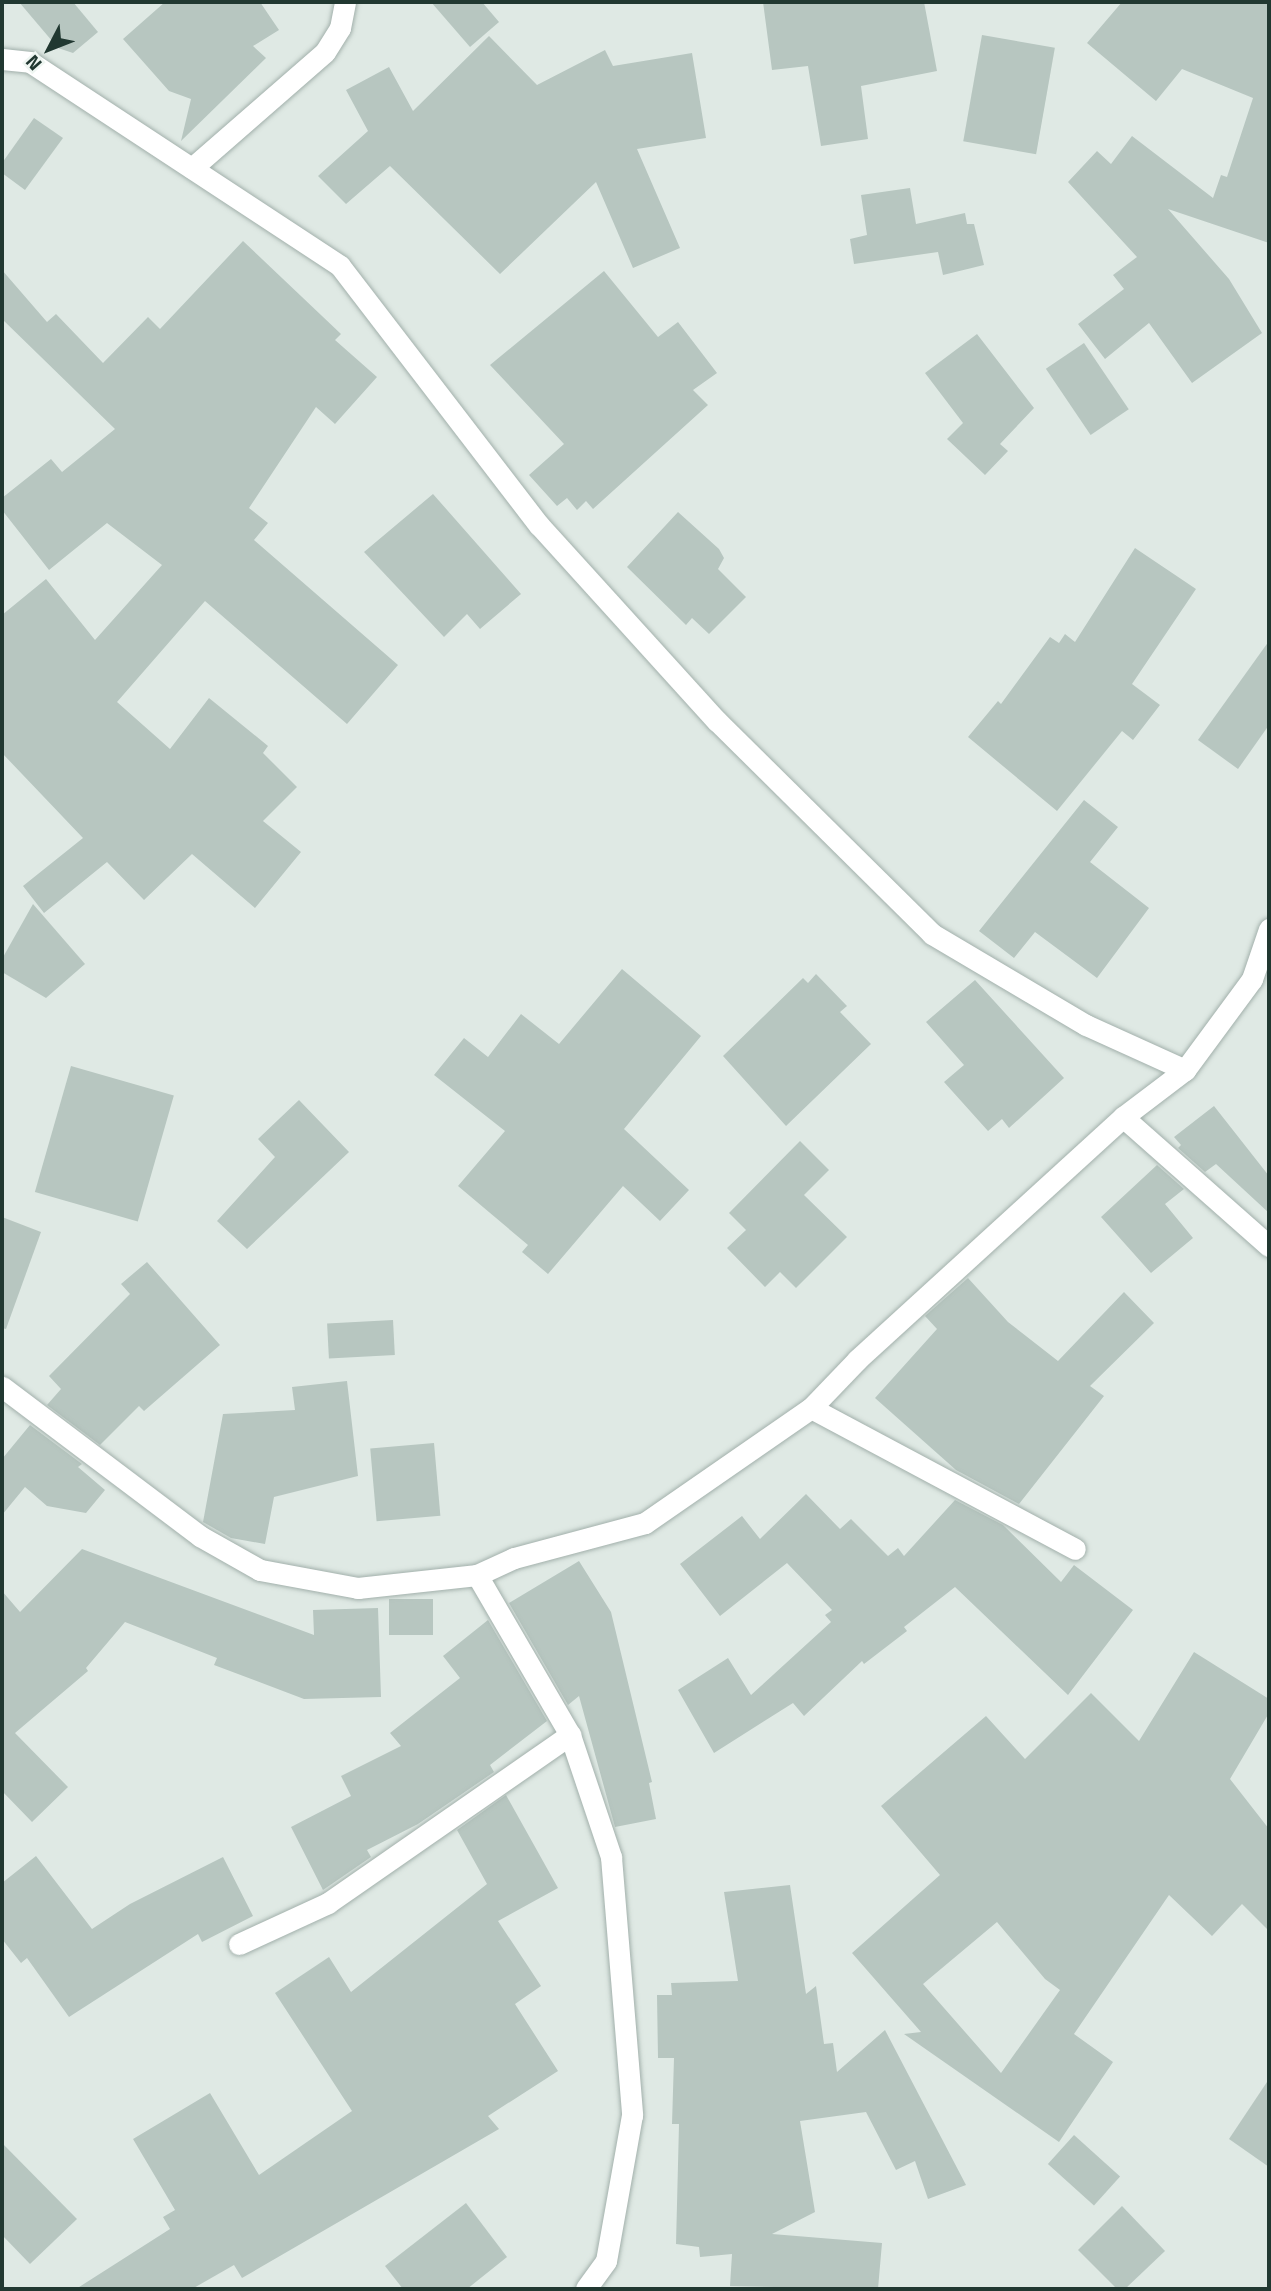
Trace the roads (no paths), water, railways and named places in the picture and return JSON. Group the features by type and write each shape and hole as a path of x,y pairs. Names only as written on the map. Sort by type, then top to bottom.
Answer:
{"street":[{"path":"192,168 325,52 340,28 345,2"},
{"path":"2,59 30,62 340,266 539,525 717,721 932,934 1086,1024 1185,1070"},
{"path":"2,1387 200,1536 260,1570 359,1588 477,1575 514,1558 645,1523 811,1408 857,1360 1123,1117 1185,1070 1252,979 1269,929"},
{"path":"1123,1117 1269,1246"},
{"path":"811,1408 1075,1549"},
{"path":"477,1575 570,1735 611,1857 632,2115 606,2261 586,2289"},
{"path":"239,1944 328,1903 570,1735"}]}
